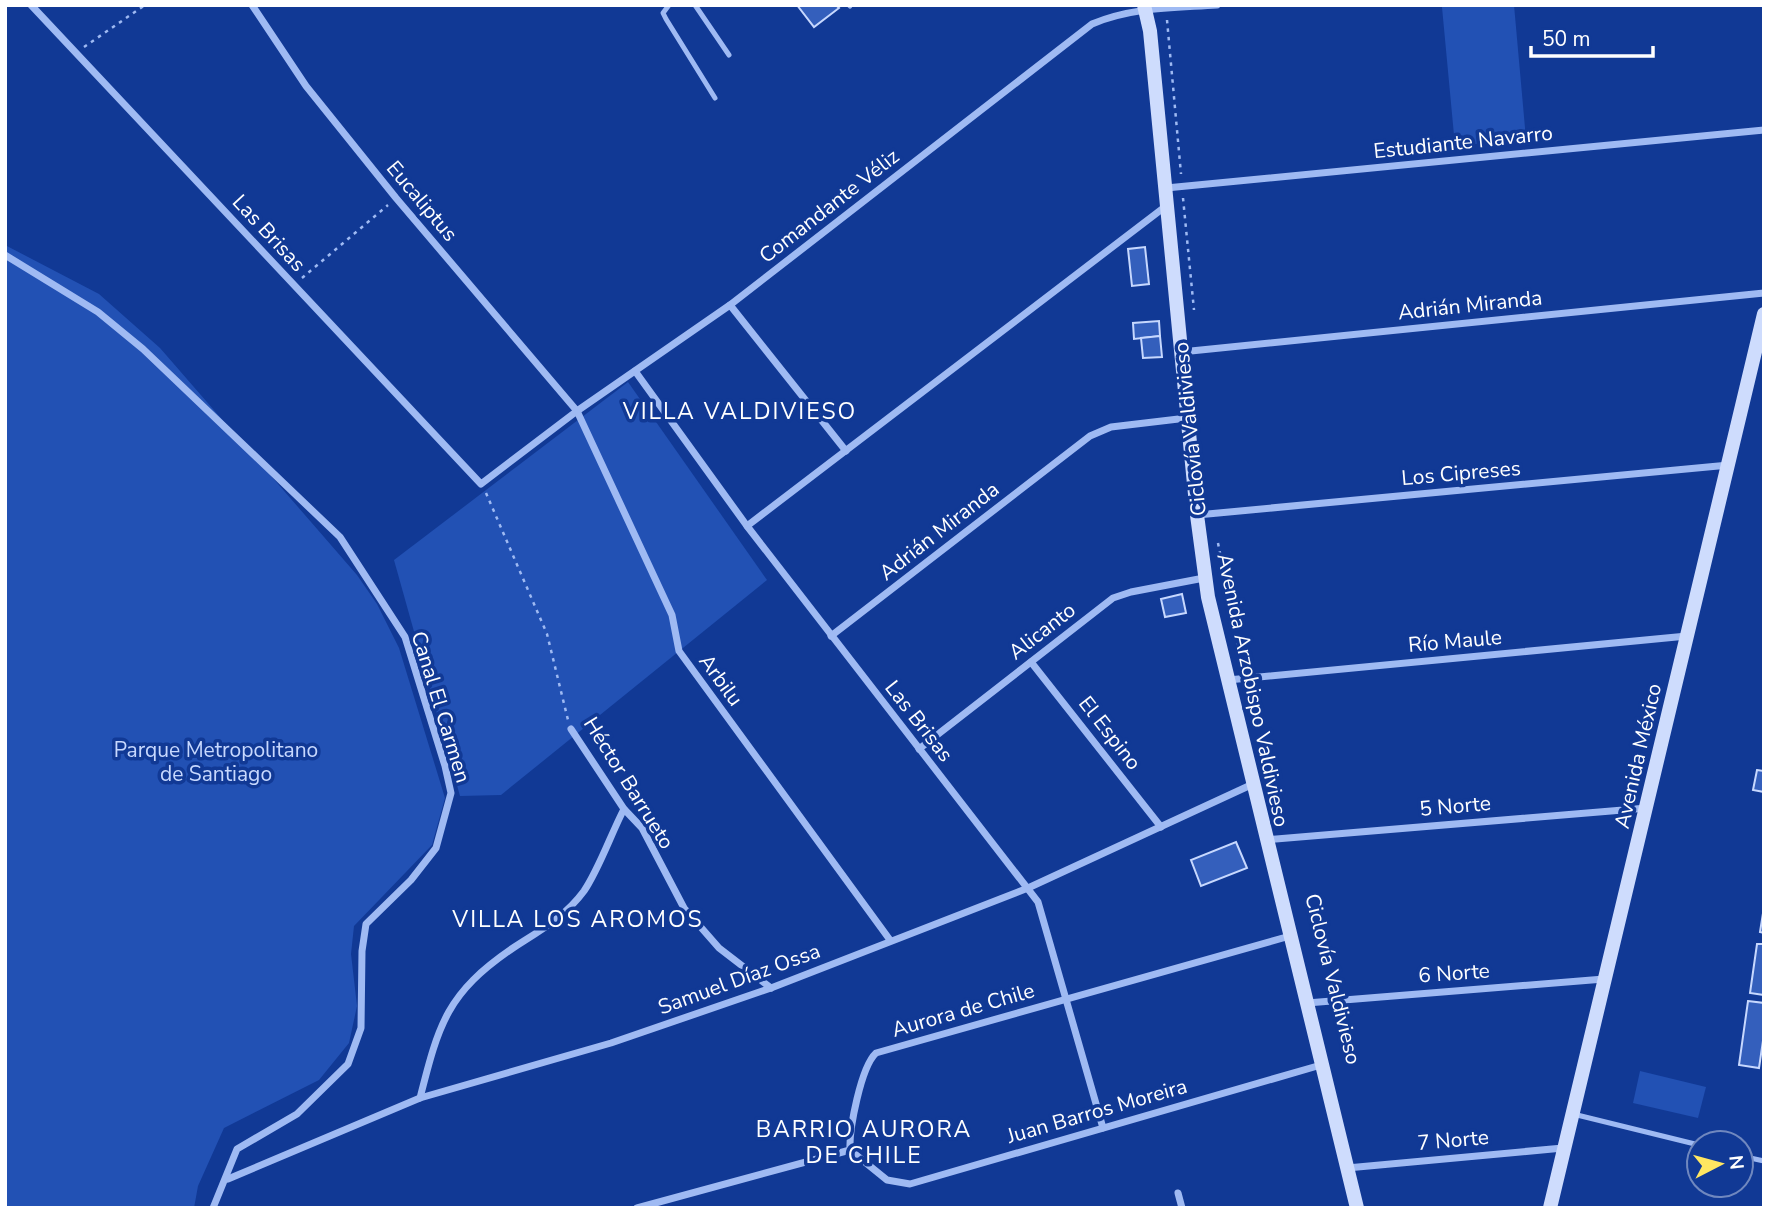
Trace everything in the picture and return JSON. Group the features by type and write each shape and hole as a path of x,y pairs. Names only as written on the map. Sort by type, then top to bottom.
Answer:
{"street":[{"name":"Las Brisas","path":"31,5 481,484"},
{"name":"Eucaliptus","path":"252,5 306,86 396,198 577,411"},
{"name":"Comandante Véliz","path":"481,484 577,411 730,305 1092,24 1146,7 1166,9 1217,5"},
{"name":"Avenida Arzobispo Valdivieso","path":"1146,7 1166,188 1196,515 1205,578 1265,840 1357,1208"},
{"name":"Estudiante Navarro","path":"1166,188 1764,130"},
{"path":"747,526 1167,204"},
{"name":"Canal El Carmen","path":"5,255 107,319 340,537 405,637 451,793 436,848 411,880 366,924 362,951 361,1028 348,1064 297,1114 237,1149 228,1178 213,1208"},
{"name":"Adrián Miranda","path":"1180,352 1764,293"},
{"path":"730,305 846,451"},
{"name":"Avenida México","path":"1550,1208 1764,314"},
{"name":"Las Brisas","path":"635,372 747,526 1038,902 1103,1128"},
{"name":"Arbilu","path":"577,411 672,615 679,651 890,940"},
{"name":"Adrián Miranda","path":"831,636 1090,436 1111,427 1187,418"},
{"name":"Los Cipreses","path":"1196,515 1728,465"},
{"name":"Alicanto","path":"919,750 1114,598 1131,592 1205,578"},
{"name":"Río Maule","path":"1227,680 1687,636"},
{"name":"El Espino","path":"1031,662 1161,827"},
{"name":"Héctor Barrueto","path":"571,729 624,809 642,828 684,908 719,948 771,988"},
{"name":"Samuel Díaz Ossa","path":"228,1178 420,1098 611,1043 771,988 1028,888 1252,785"},
{"name":"5 Norte","path":"1265,840 1648,807"},
{"path":"420,1098 442,1024 459,992 479,972 557,920 584,890 624,809"},
{"name":"Aurora de Chile","path":"850,1150 851,1128 868,1064 876,1053 1290,936"},
{"name":"6 Norte","path":"1307,1003 1605,979"},
{"name":"Juan Barros Moreira","path":"850,1150 887,1180 910,1184 1322,1065"},
{"name":"7 Norte","path":"1347,1168 1563,1148"},
{"path":"637,1208 850,1150"},
{"path":"1178,1193 1182,1208"}],"lane":[{"path":"669,5 663,13 715,98"},
{"path":"695,5 729,55"},
{"path":"1572,1114 1685,1142"}],"path":[{"path":"75,52 145,5"},
{"name":"Ciclovía Valdivieso","path":"1166,9 1195,323"},
{"path":"294,285 396,198"},
{"name":"Héctor Barrueto","path":"481,484 547,634 571,729"},
{"name":"Ciclovía Valdivieso","path":"1217,540 1245,678"}],"green space":[{"path":"1514,5 1526,139 1455,146 1442,7"},
{"name":"Parque Metropolitano de Santiago","path":"5,245 99,294 160,348 357,575 377,604 399,648 445,798 432,845 354,926 351,954 357,1006 349,1043 319,1080 224,1128 198,1186 194,1208 5,1208"},
{"path":"628,382 767,580 501,795 460,796 394,560"},
{"path":"1640,1071 1706,1087 1698,1118 1633,1103"}],"building":[{"path":"797,5 836,5 839,8 814,27"},
{"path":"1145,247 1149,284 1132,286 1128,249"},
{"path":"1159,321 1160,336 1134,339 1133,323"},
{"path":"1160,336 1162,357 1143,358 1141,338"},
{"path":"1182,594 1186,613 1165,617 1161,599"},
{"path":"1757,770 1764,771 1764,792 1753,790"},
{"path":"1236,842 1247,868 1201,886 1191,860"},
{"path":"1764,907 1764,933 1760,932"},
{"path":"1757,944 1764,944 1764,995 1750,993"},
{"path":"1748,1001 1764,1003 1764,1034 1759,1068 1739,1065"}],"district":[{"name":"VILLA VALDIVIESO","path":"740,411"},
{"name":"VILLA LOS AROMOS","path":"578,919"},
{"name":"BARRIO AURORA DE CHILE","path":"864,1142"}]}
